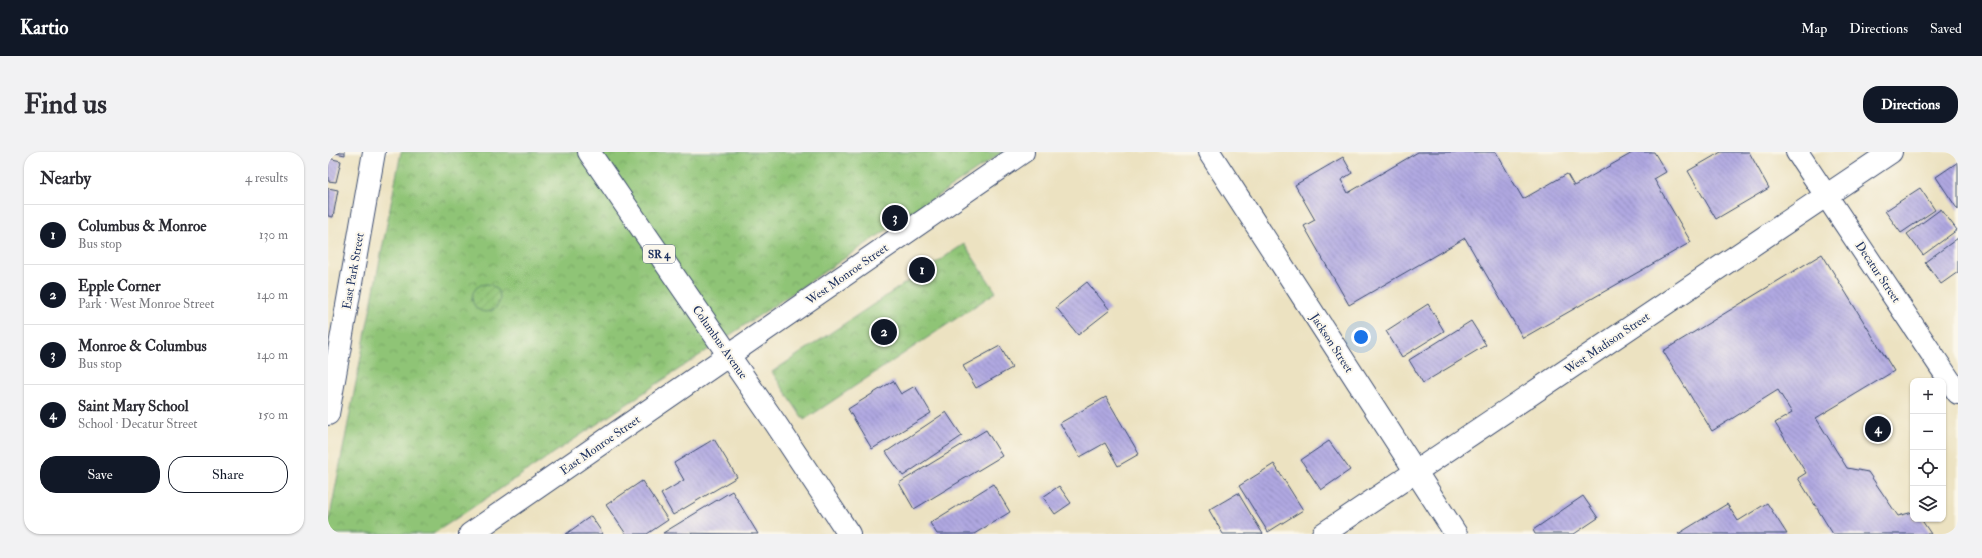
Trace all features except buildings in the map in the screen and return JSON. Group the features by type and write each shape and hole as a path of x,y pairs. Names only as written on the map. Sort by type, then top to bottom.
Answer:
{"street":[{"name":"East Park Street","path":"328,414 374,152"},
{"name":"Columbus Avenue","path":"589,152 730,356 849,534"},
{"name":"West Monroe Street","path":"730,356 1023,152"},
{"name":"Jackson Street","path":"1209,152 1456,534"},
{"name":"Decatur Street","path":"1797,152 1958,393"},
{"name":"West Madison Street","path":"1324,534 1891,152"},
{"name":"East Monroe Street","path":"470,534 730,356"}],"green space":[{"path":"401,152 1003,152 433,534 328,534 328,526"},
{"path":"964,244 996,292 804,420 772,372"},
{"path":"486,284 496,288 500,298 496,308 486,312 476,308 472,298 476,288"}],"place":[{"name":"Monroe & Columbus","path":"895,218"},
{"name":"Columbus & Monroe","path":"922,270"},
{"name":"Epple Corner","path":"884,332"},
{"name":"Saint Mary School","path":"1878,429"}]}
